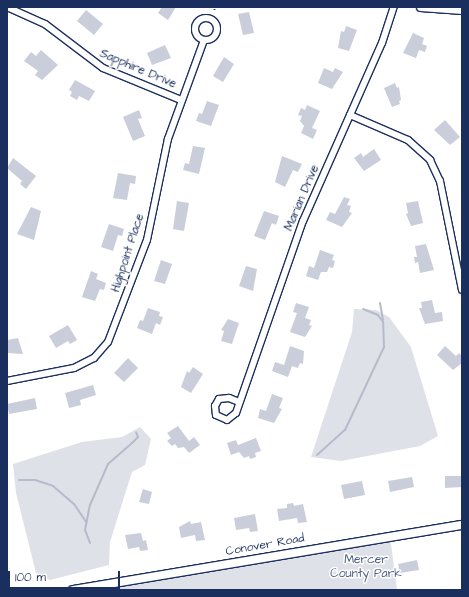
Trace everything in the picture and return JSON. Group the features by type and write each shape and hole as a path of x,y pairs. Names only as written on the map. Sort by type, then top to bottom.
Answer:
{"street":[{"name":"Sapphire Drive","path":"7,7 45,24 103,68 181,100"},
{"name":"Marian Drive","path":"239,402 304,221 382,43 394,7"},
{"path":"421,7 462,10"},
{"name":"Highpoint Place","path":"7,381 74,368 94,358 108,342 147,240 162,165 181,100 204,40"},
{"path":"350,115 408,140 430,160 440,181 462,290"},
{"name":"Conover Road","path":"73,590 462,525"}],"green space":[{"path":"354,309 376,310 389,317 411,347 438,436 420,446 341,461 311,457 352,332"},
{"path":"140,427 151,439 145,465 132,472 110,542 109,565 50,580 36,573 16,493 13,464 82,442 122,437"},
{"name":"Mercer County Park","path":"390,536 397,590 76,590"}],"building":[{"path":"162,7 176,7 168,20 158,13"},
{"path":"86,10 103,24 94,35 77,21"},
{"path":"249,12 254,33 243,35 238,14"},
{"path":"346,26 357,30 349,51 338,48 341,31 344,32"},
{"path":"413,33 424,38 422,44 427,46 425,52 419,50 416,58 403,53"},
{"path":"165,45 171,58 152,65 147,53"},
{"path":"41,50 58,65 42,80 35,75 38,71 24,61 31,52 36,56"},
{"path":"224,57 234,64 223,82 213,76"},
{"path":"324,68 333,72 335,68 343,72 332,89 318,83"},
{"path":"75,80 95,91 89,101 79,96 77,100 70,96 72,92 69,90"},
{"path":"395,83 397,88 399,87 401,100 399,101 400,104 392,107 384,88"},
{"path":"207,101 219,105 211,126 196,121 199,113 202,114"},
{"path":"307,105 320,111 312,128 317,130 313,139 301,133 304,126 300,121 302,116 298,115 301,108 305,110"},
{"path":"139,110 142,118 138,119 145,136 133,141 123,117"},
{"path":"445,120 460,137 450,145 434,130"},
{"path":"193,146 205,148 199,174 183,170 185,163 189,164"},
{"path":"374,149 381,160 364,171 354,158 361,153 363,157"},
{"path":"282,156 302,164 298,172 293,170 285,187 275,182"},
{"path":"13,158 36,176 26,189 20,184 22,181 7,168"},
{"path":"118,173 136,176 135,184 130,183 127,200 113,198"},
{"path":"344,197 350,199 347,205 351,206 349,212 352,213 342,227 326,220 330,212 335,214"},
{"path":"177,201 189,203 184,231 173,229"},
{"path":"418,201 423,223 411,226 406,214 408,213 406,203"},
{"path":"31,207 41,211 34,240 17,234"},
{"path":"264,211 279,216 276,225 272,223 265,240 254,236"},
{"path":"109,224 124,229 122,236 118,235 113,251 101,247"},
{"path":"426,244 434,270 420,273 418,262 415,263 414,257 417,257 415,246"},
{"path":"320,250 334,255 332,260 335,261 333,268 329,267 327,272 321,272 318,280 306,276 309,266 314,268"},
{"path":"161,260 172,264 165,284 154,281"},
{"path":"246,266 257,269 253,291 239,286"},
{"path":"91,271 98,274 96,279 106,283 104,290 100,289 95,301 82,297"},
{"path":"432,300 435,313 442,312 443,321 425,324 419,308 422,308 421,302"},
{"path":"296,303 309,307 305,318 311,320 309,325 312,326 305,337 290,332 297,313 293,312"},
{"path":"148,308 160,312 159,316 163,317 160,325 156,323 152,334 137,328 140,320 143,321"},
{"path":"228,319 239,323 232,344 221,341 224,331 221,330"},
{"path":"68,325 77,340 70,344 68,341 56,348 49,336"},
{"path":"18,338 23,354 7,353 7,340"},
{"path":"290,346 304,351 303,364 300,363 298,368 292,366 288,377 272,371 275,362 284,365"},
{"path":"445,346 456,356 459,353 462,356 462,363 453,370 437,355"},
{"path":"128,358 138,368 124,382 114,373"},
{"path":"193,367 203,374 191,393 181,387 187,371 189,373"},
{"path":"93,385 96,395 80,400 81,405 69,408 65,393"},
{"path":"272,394 283,398 279,408 282,409 274,423 258,418 260,409 266,411"},
{"path":"35,398 37,409 9,414 7,404"},
{"path":"178,426 189,441 194,437 200,445 189,453 184,447 178,448 175,444 172,446 167,441 171,438 167,433"},
{"path":"256,438 261,451 255,453 256,457 250,459 249,456 244,458 239,452 231,455 227,443 236,440 238,445"},
{"path":"445,476 462,476 462,487 445,488"},
{"path":"412,477 414,487 390,492 388,481"},
{"path":"362,481 365,495 344,499 341,485"},
{"path":"143,489 152,492 149,504 139,502"},
{"path":"293,503 294,506 303,504 307,522 298,523 297,518 279,521 277,509 287,508 287,504"},
{"path":"255,514 258,531 250,532 249,528 236,530 234,518"},
{"path":"190,521 191,524 201,522 205,540 196,541 195,535 181,538 179,527"},
{"path":"141,533 143,541 146,540 148,550 140,551 139,547 128,549 125,535"},
{"path":"417,560 419,570 400,573 398,564"}],"waterway":[{"path":"380,303 383,320"},
{"path":"317,455 345,430 384,347 383,322 378,315 363,309"},
{"path":"90,543 85,530 90,505 108,464 138,437 136,432"},
{"path":"19,480 35,480 53,486 74,504 86,522"}]}
